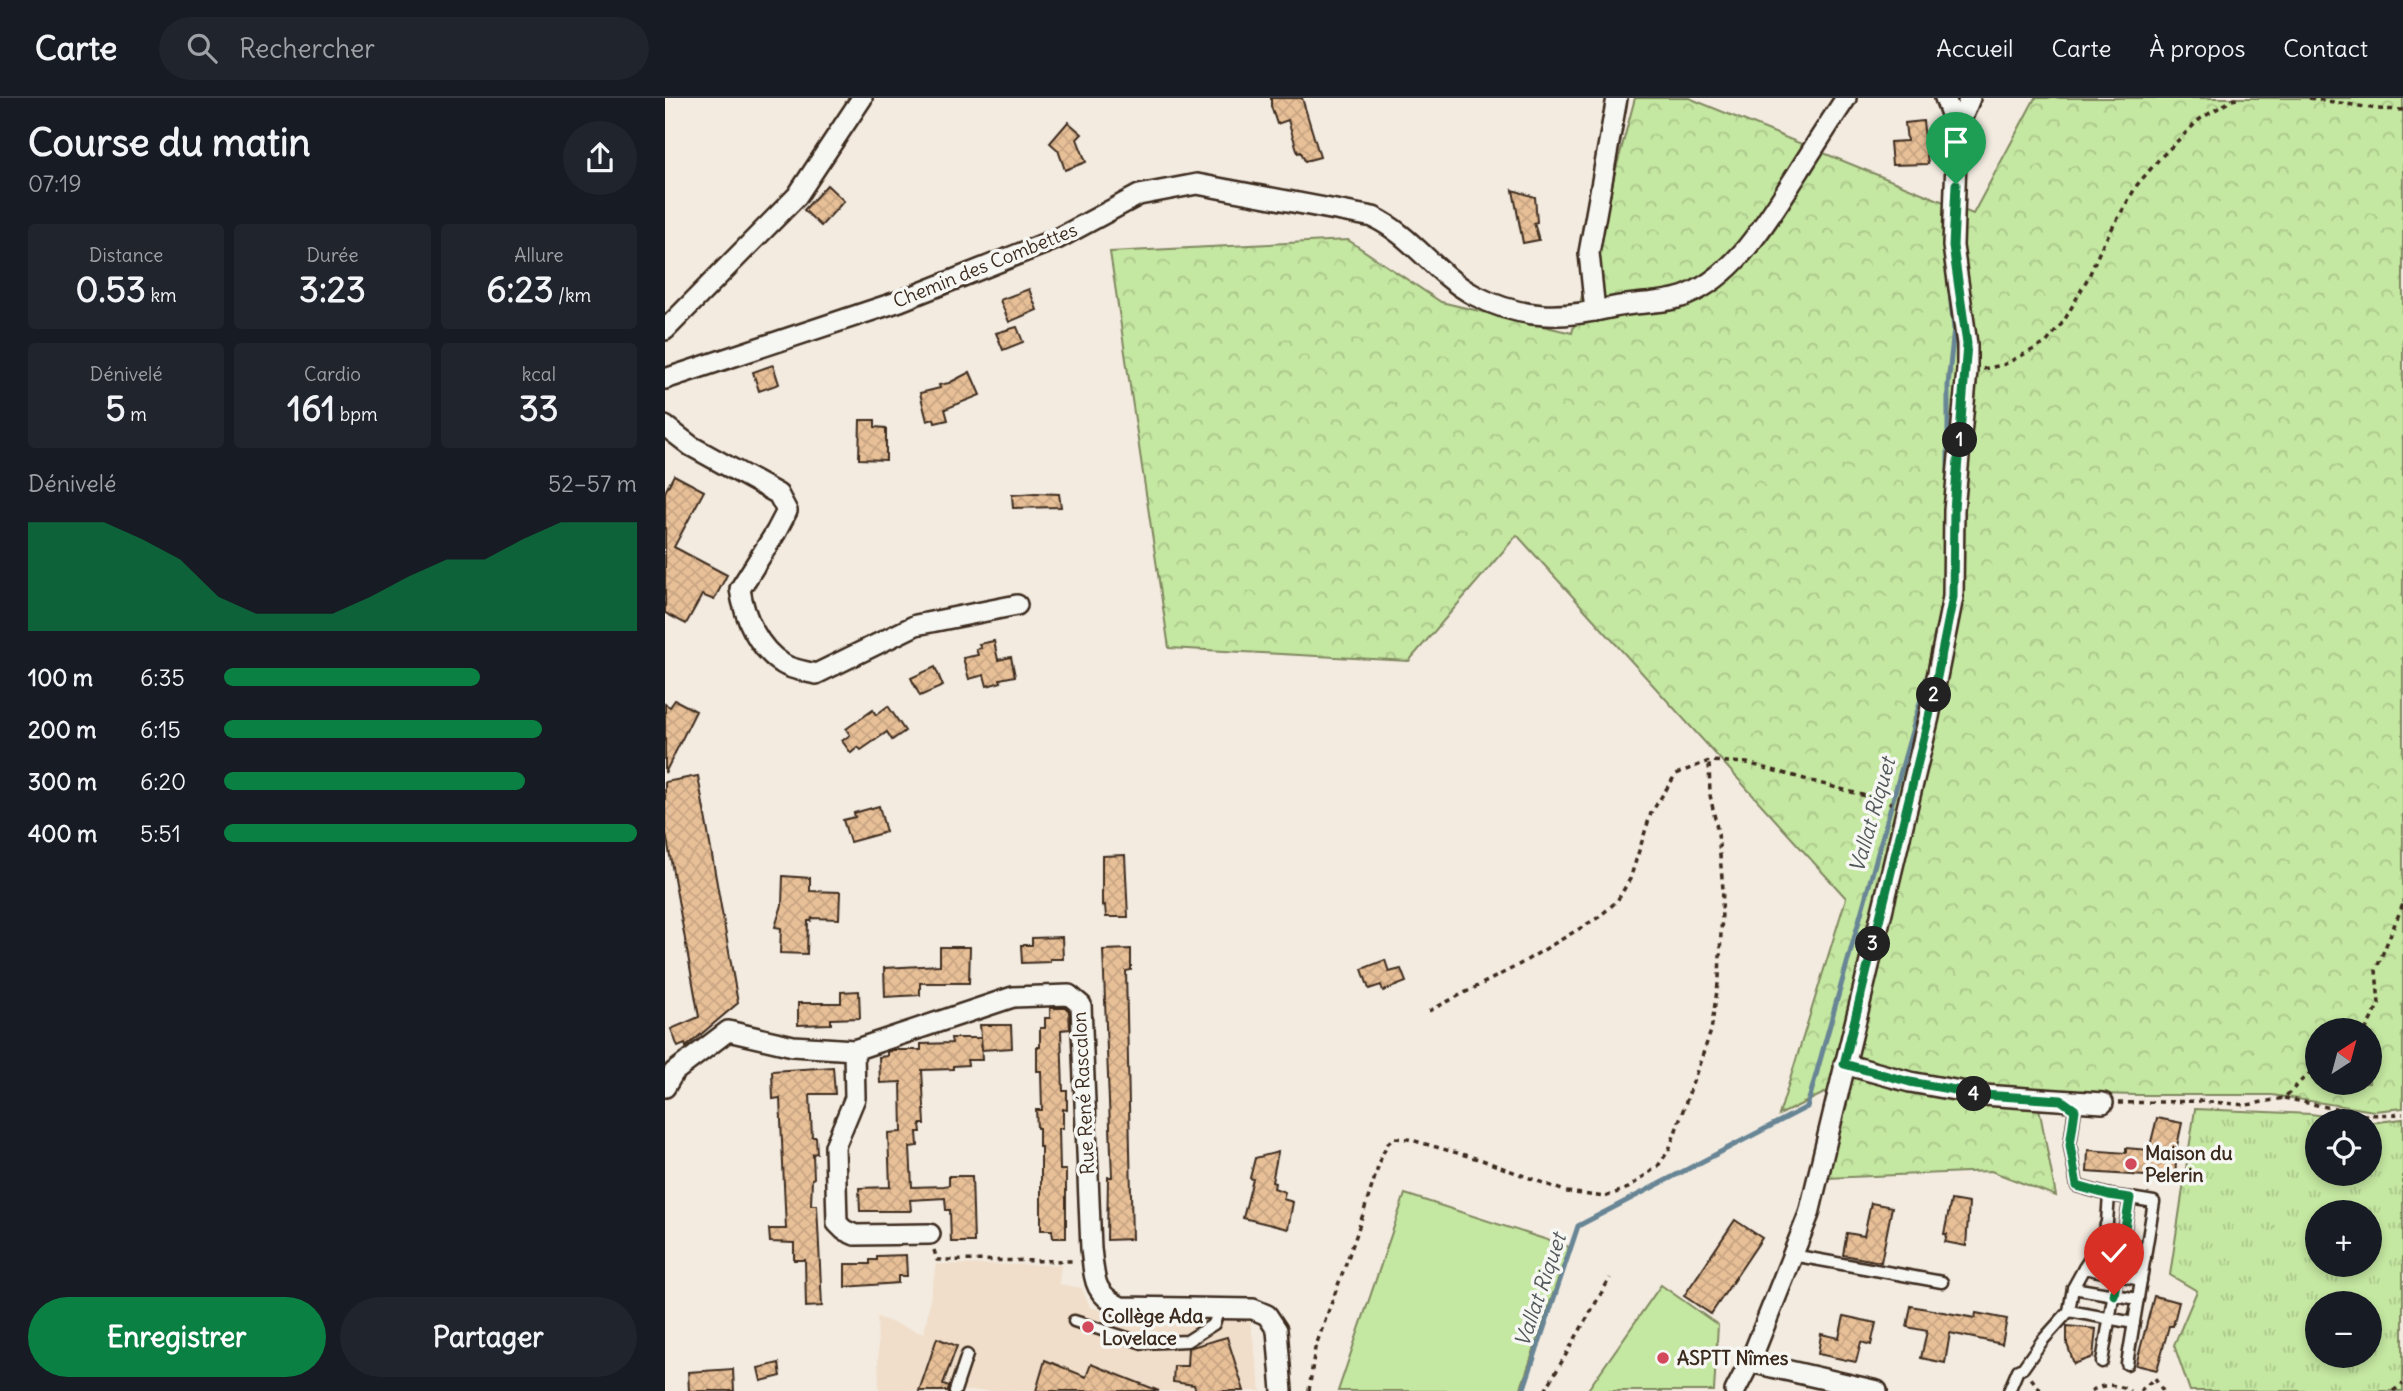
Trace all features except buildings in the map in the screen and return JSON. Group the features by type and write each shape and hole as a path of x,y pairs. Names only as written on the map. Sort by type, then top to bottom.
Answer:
{"street":[{"path":"665,330 797,196 862,98"},
{"path":"1595,311 1589,253 1617,98"},
{"name":"Chemin des Combettes","path":"665,379 912,296 1059,239 1139,195 1197,184 1373,217 1398,232 1445,275 1473,294 1507,310 1537,316 1567,316 1630,303 1685,296 1719,276 1743,251 1766,221 1846,98"},
{"path":"1945,98 1957,130"},
{"path":"1735,1391 1750,1362 1809,1213 1929,717 1951,610 1954,510 1967,344 1953,246 1957,130 1970,98"},
{"path":"665,426 691,446 778,494 787,510 740,589 743,610 765,649 786,666 815,674 916,625 1017,605"},
{"name":"Rue René Rascalon","path":"665,1087 674,1072 728,1031 793,1046 854,1050 1013,997 1069,995 1081,1005 1093,1261 1097,1289 1106,1300 1121,1307 1253,1309 1267,1315 1277,1330 1282,1391"},
{"path":"854,1050 855,1098 835,1146 837,1223 855,1235 930,1234"},
{"path":"1844,1064 1910,1082 1983,1095 2103,1103"},
{"path":"1750,1362 1877,1391"}],"lane":[{"path":"2061,1100 2075,1110 2070,1145 2077,1186 2109,1195 2154,1202 2127,1364"},
{"path":"2009,1391 2018,1370 2023,1368 2042,1341 2069,1311 2073,1288 2098,1246 2107,1222 2109,1195"},
{"path":"2102,1362 2130,1198"},
{"path":"2098,1246 2145,1257"},
{"path":"1792,1255 1942,1282"},
{"path":"2084,1268 2141,1280"},
{"path":"2073,1288 2138,1299"},
{"path":"1074,1321 1143,1343 1187,1341 1214,1324 1219,1308"},
{"path":"2069,1311 2134,1323"},
{"path":"955,1391 967,1355"}],"path":[{"path":"1966,371 2003,365 2046,342 2064,321 2137,184 2200,119 2232,100 2241,98"},
{"path":"2309,98 2403,110"},
{"path":"1429,1011 1515,967 1598,917 1617,901 1630,879 1651,813 1676,774 1709,761 1748,763 1881,800"},
{"path":"1310,1391 1315,1348 1381,1158 1387,1144 1394,1138 1408,1139 1482,1160 1567,1192 1605,1197 1628,1188 1658,1166 1669,1150 1711,1031 1719,977 1723,889 1718,833 1710,795 1709,761"},
{"path":"2372,1018 2379,1004 2375,970 2403,904"},
{"path":"2284,1098 2305,1077"},
{"path":"2103,1103 2200,1101 2247,1105 2284,1098 2364,1115 2403,1114"},
{"path":"930,1234 937,1260 1093,1261"},
{"path":"1545,1391 1610,1278"},
{"path":"2140,1391 2155,1378 2163,1391"},
{"path":"2091,1391 2108,1384 2130,1391"},
{"path":"2393,1391 2403,1384"}],"shaded area":[{"name":"Collège Ada Lovelace","path":"936,1264 1061,1265 1059,1284 1082,1288 1090,1307 1129,1319 1250,1320 1261,1391 879,1391 877,1317 924,1334"}],"green space":[{"path":"1635,98 1689,98 1973,214 2035,98 2403,98 2403,1108 2361,1109 2272,1095 2036,1092 2056,1196 1991,1171 1827,1178 1847,1082 1779,1115 1846,898 1517,535 1409,661 1169,648 1110,252 1348,240 1441,302 1572,333"},
{"path":"2195,1109 2305,1114 2305,1186 2382,1186 2382,1122 2403,1119 2403,1391 2190,1391 2174,1345 2197,1291 2170,1275"},
{"path":"1405,1194 1569,1247 1520,1391 1338,1391"},
{"name":"ASPTT Nîmes","path":"1661,1285 1718,1325 1714,1391 1587,1391"}],"waterway":[{"name":"Vallat Riquet","path":"1946,257 1954,329 1948,385 1948,481"},
{"name":"Vallat Riquet","path":"1523,1391 1578,1226 1807,1107 1928,674"}],"place":[{"name":"Maison du Pelerin","path":"2131,1164"},
{"name":"Collège Ada Lovelace","path":"1088,1327"},
{"name":"ASPTT Nîmes","path":"1663,1358"}],"route":[{"path":"1956,184 1953,246 1967,344 1954,510 1953,597 1929,717 1844,1064 1910,1082 1983,1095 2061,1100 2075,1110 2070,1145 2077,1186 2130,1198 2114,1295"}]}
